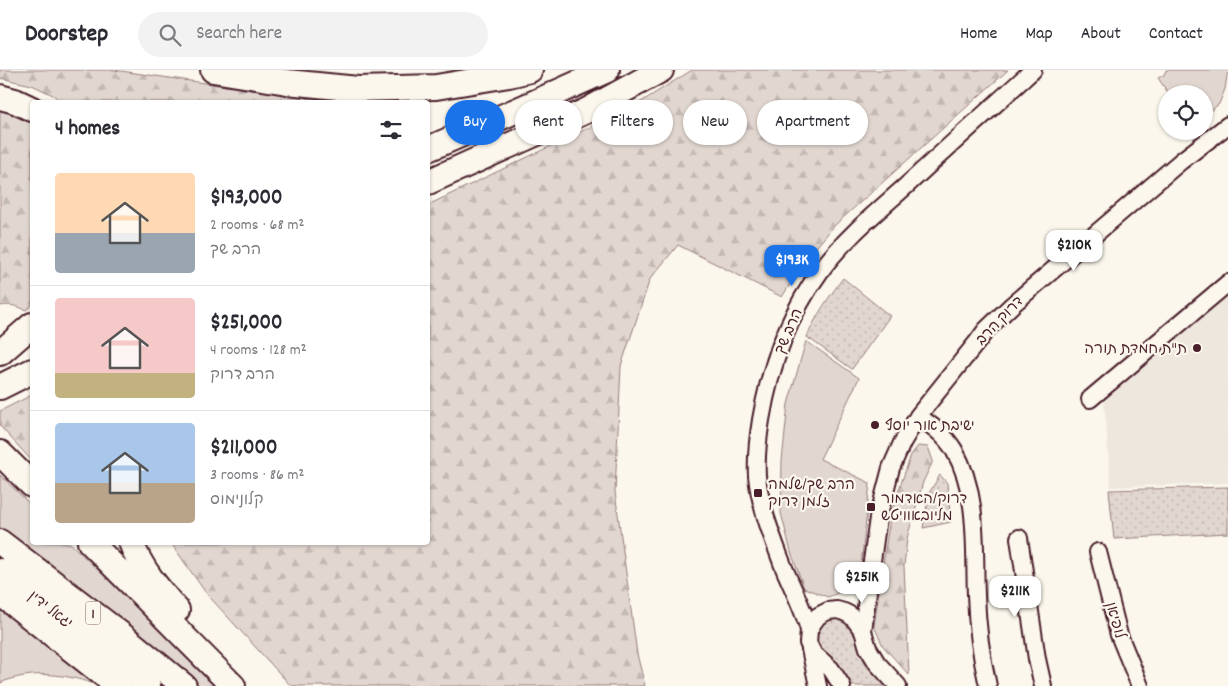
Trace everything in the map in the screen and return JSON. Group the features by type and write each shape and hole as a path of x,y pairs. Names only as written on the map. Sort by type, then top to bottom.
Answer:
{"highway":[{"path":"213,70 287,82 358,89 436,87 530,70"},
{"path":"430,148 607,70"},
{"path":"430,181 586,111 661,70"},
{"path":"0,97 15,100 30,108"},
{"path":"0,353 30,327"},
{"path":"0,353 30,337"},
{"path":"0,387 30,372"},
{"path":"0,452 30,483"},
{"name":"יגאל ידין","path":"0,542 123,636 184,686"},
{"path":"93,545 233,686"},
{"path":"132,545 136,556 159,590 241,686"},
{"name":"יגאל ידין","path":"0,571 148,686"},
{"path":"0,593 118,686"}],"street":[{"name":"הרב שך","path":"818,686 808,643 810,630 782,563 762,503 757,477 758,437 764,401 774,361 790,322 807,292 822,270 848,239 1033,70"},
{"name":"דרוק הרב","path":"863,631 878,518 890,468 918,416 986,330 1012,304 1174,167 1228,125"},
{"path":"1090,399 1228,283"},
{"path":"918,416 936,429 954,449 969,487 974,526 978,634 988,686"},
{"path":"1019,538 1037,659 1043,686"},
{"name":"לופיאן","path":"1098,552 1119,634 1140,686"},
{"path":"810,630 818,616 846,607 865,591 868,583"},
{"path":"795,591 808,600 833,611 850,615 856,620 863,631 868,648 877,663 898,686"},
{"path":"810,649 831,670 842,686"}],"shaded area":[{"name":"ת\"ת חמדת תורה","path":"1228,295 1228,483 1111,487 1104,401"}],"green space":[{"path":"0,70 114,70 322,100 59,100 32,85 0,78"},
{"path":"692,70 1008,70 835,225 806,259 782,297 678,245 650,279 621,366 615,492 637,654 645,686 291,686 206,593 172,545 430,545 430,204 553,145 582,145 582,131 592,126 592,145 673,145 673,100 644,100"},
{"path":"1166,70 1228,70 1225,89 1219,104 1213,109 1213,85 1163,85 1158,78 1164,75"},
{"path":"0,107 30,121 30,307 26,310 7,305 0,306"},
{"path":"843,278 890,316 852,369 807,337 828,299"},
{"path":"806,341 859,378 820,459 870,483 860,575 853,587 828,597 804,588 791,552 781,513 782,461 788,404"},
{"path":"30,396 30,459 0,426 0,411"},
{"path":"918,446 928,447 933,461 923,482 907,538 904,566 909,675 883,646 874,626 891,512 911,455"},
{"path":"0,475 30,504 30,545 72,545 218,686 195,686 0,535"},
{"path":"940,475 947,483 951,522 923,528 929,493"},
{"path":"1228,487 1228,533 1114,539 1109,490"},
{"path":"0,610 42,640 100,686 76,678 50,675 25,676 0,683"},
{"path":"837,617 853,630 865,659 889,686 848,686 822,654 815,641 817,628 828,618"}],"place":[{"name":"ת\"ת חמדת תורה","path":"1197,348"},
{"name":"ישיבת אור יוסף","path":"875,425"},
{"name":"הרב שך/שלמה זלמן דרוק","path":"758,493"},
{"name":"דרוק/האדמור מליובאוויטש","path":"871,507"}]}
